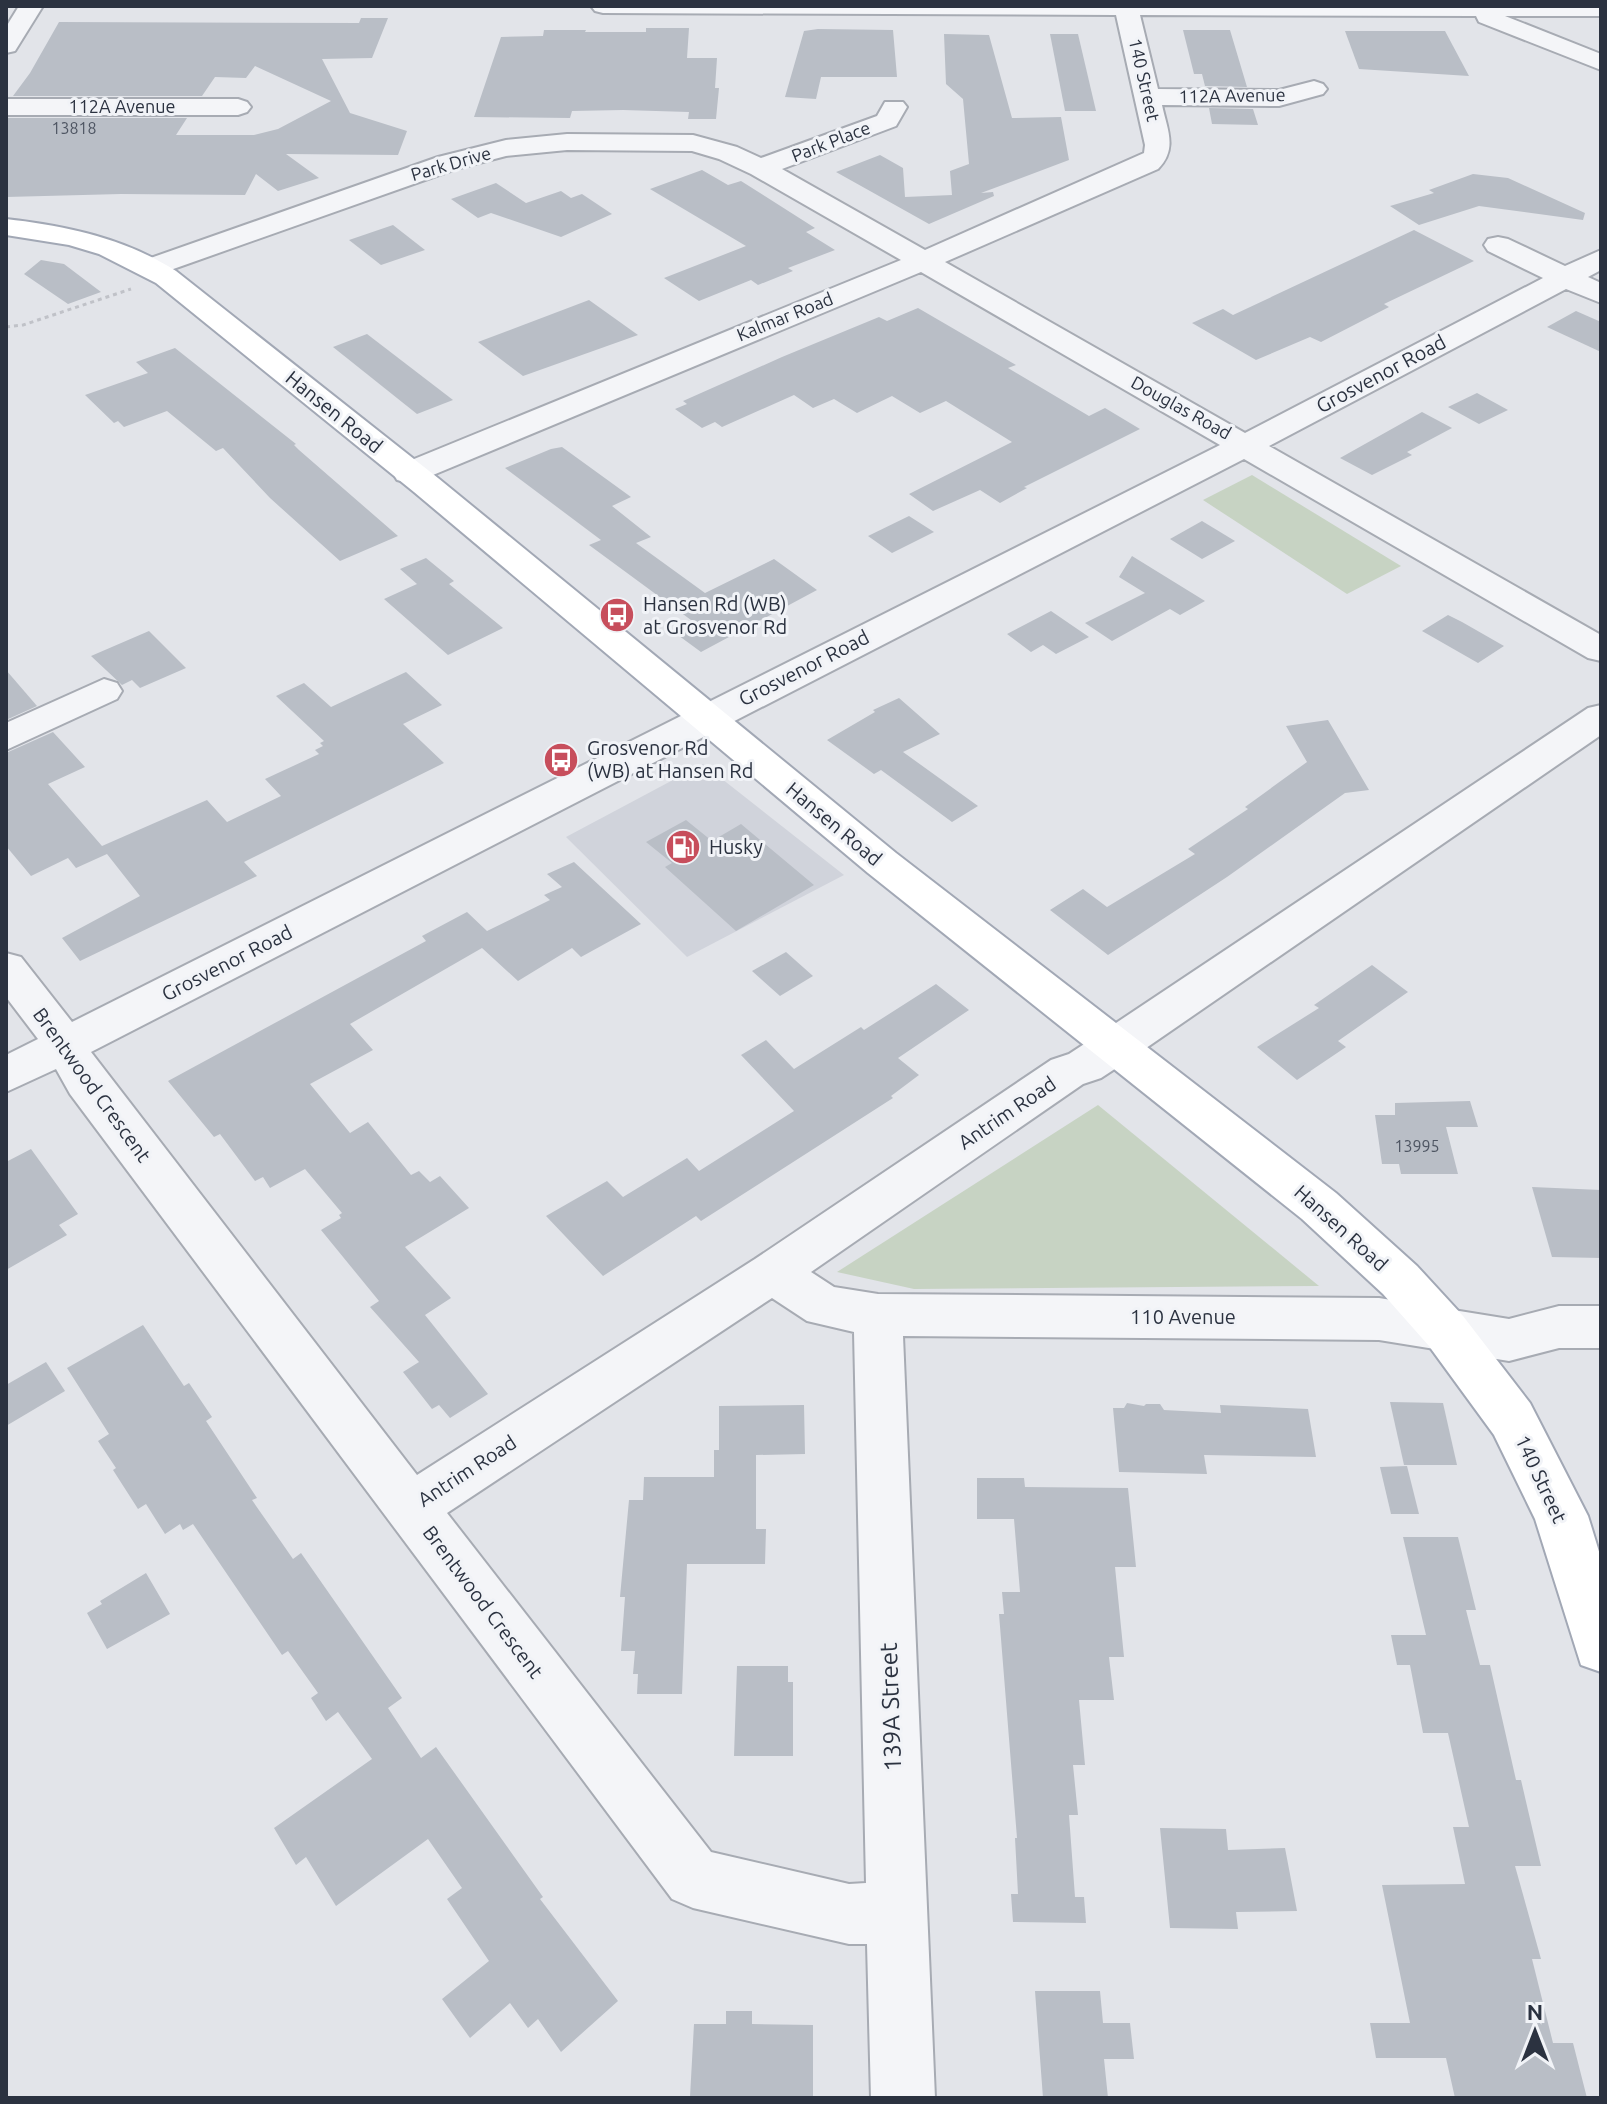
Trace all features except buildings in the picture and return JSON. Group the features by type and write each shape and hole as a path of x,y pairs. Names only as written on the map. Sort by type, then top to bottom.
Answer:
{"main road":[{"name":"Hansen Road","path":"6,227 98,243 159,272 409,473 882,863 1319,1206 1400,1280 1446,1331"},
{"name":"140 Street","path":"1446,1331 1512,1419 1561,1516 1601,1646"}],"street":[{"path":"6,46 31,6"},
{"path":"603,6 1601,9"},
{"name":"140 Street","path":"1126,7 1149,97 1157,155"},
{"path":"1464,7 1601,63"},
{"name":"112A Avenue","path":"1149,97 1279,98 1314,89"},
{"name":"112A Avenue","path":"6,107 238,107"},
{"name":"Park Place","path":"760,168 887,121 894,107"},
{"name":"Park Drive","path":"159,272 447,163 506,148 567,142 693,143 728,153 760,168"},
{"name":"Kalmar Road","path":"409,473 922,262 1149,163 1157,155"},
{"name":"Douglas Road","path":"760,168 1601,650"},
{"path":"1498,245 1601,294"},
{"name":"Grosvenor Road","path":"6,1075 1246,445 1601,259"},
{"path":"6,738 104,691"},
{"name":"Antrim Road","path":"411,1508 772,1273 1067,1072 1085,1066 1117,1045 1601,717"},
{"name":"Brentwood Crescent","path":"6,968 49,1020 86,1082 693,1878 849,1914 896,1913"},
{"name":"110 Avenue","path":"772,1273 824,1306 878,1315 1379,1319 1509,1340 1559,1327 1601,1327"},
{"name":"139A Street","path":"878,1315 903,2098"}],"path":[{"path":"6,327 23,325 159,272"}],"shaded area":[{"path":"703,764 844,875 687,957 566,837"}],"green space":[{"path":"1252,475 1401,566 1347,594 1203,500"},
{"path":"1098,1105 1319,1286 914,1289 837,1272"}],"place":[{"name":"Hansen Rd (WB) at Grosvenor Rd","path":"617,615"},
{"name":"Grosvenor Rd (WB) at Hansen Rd","path":"561,760"},
{"name":"Husky","path":"683,847"}]}
